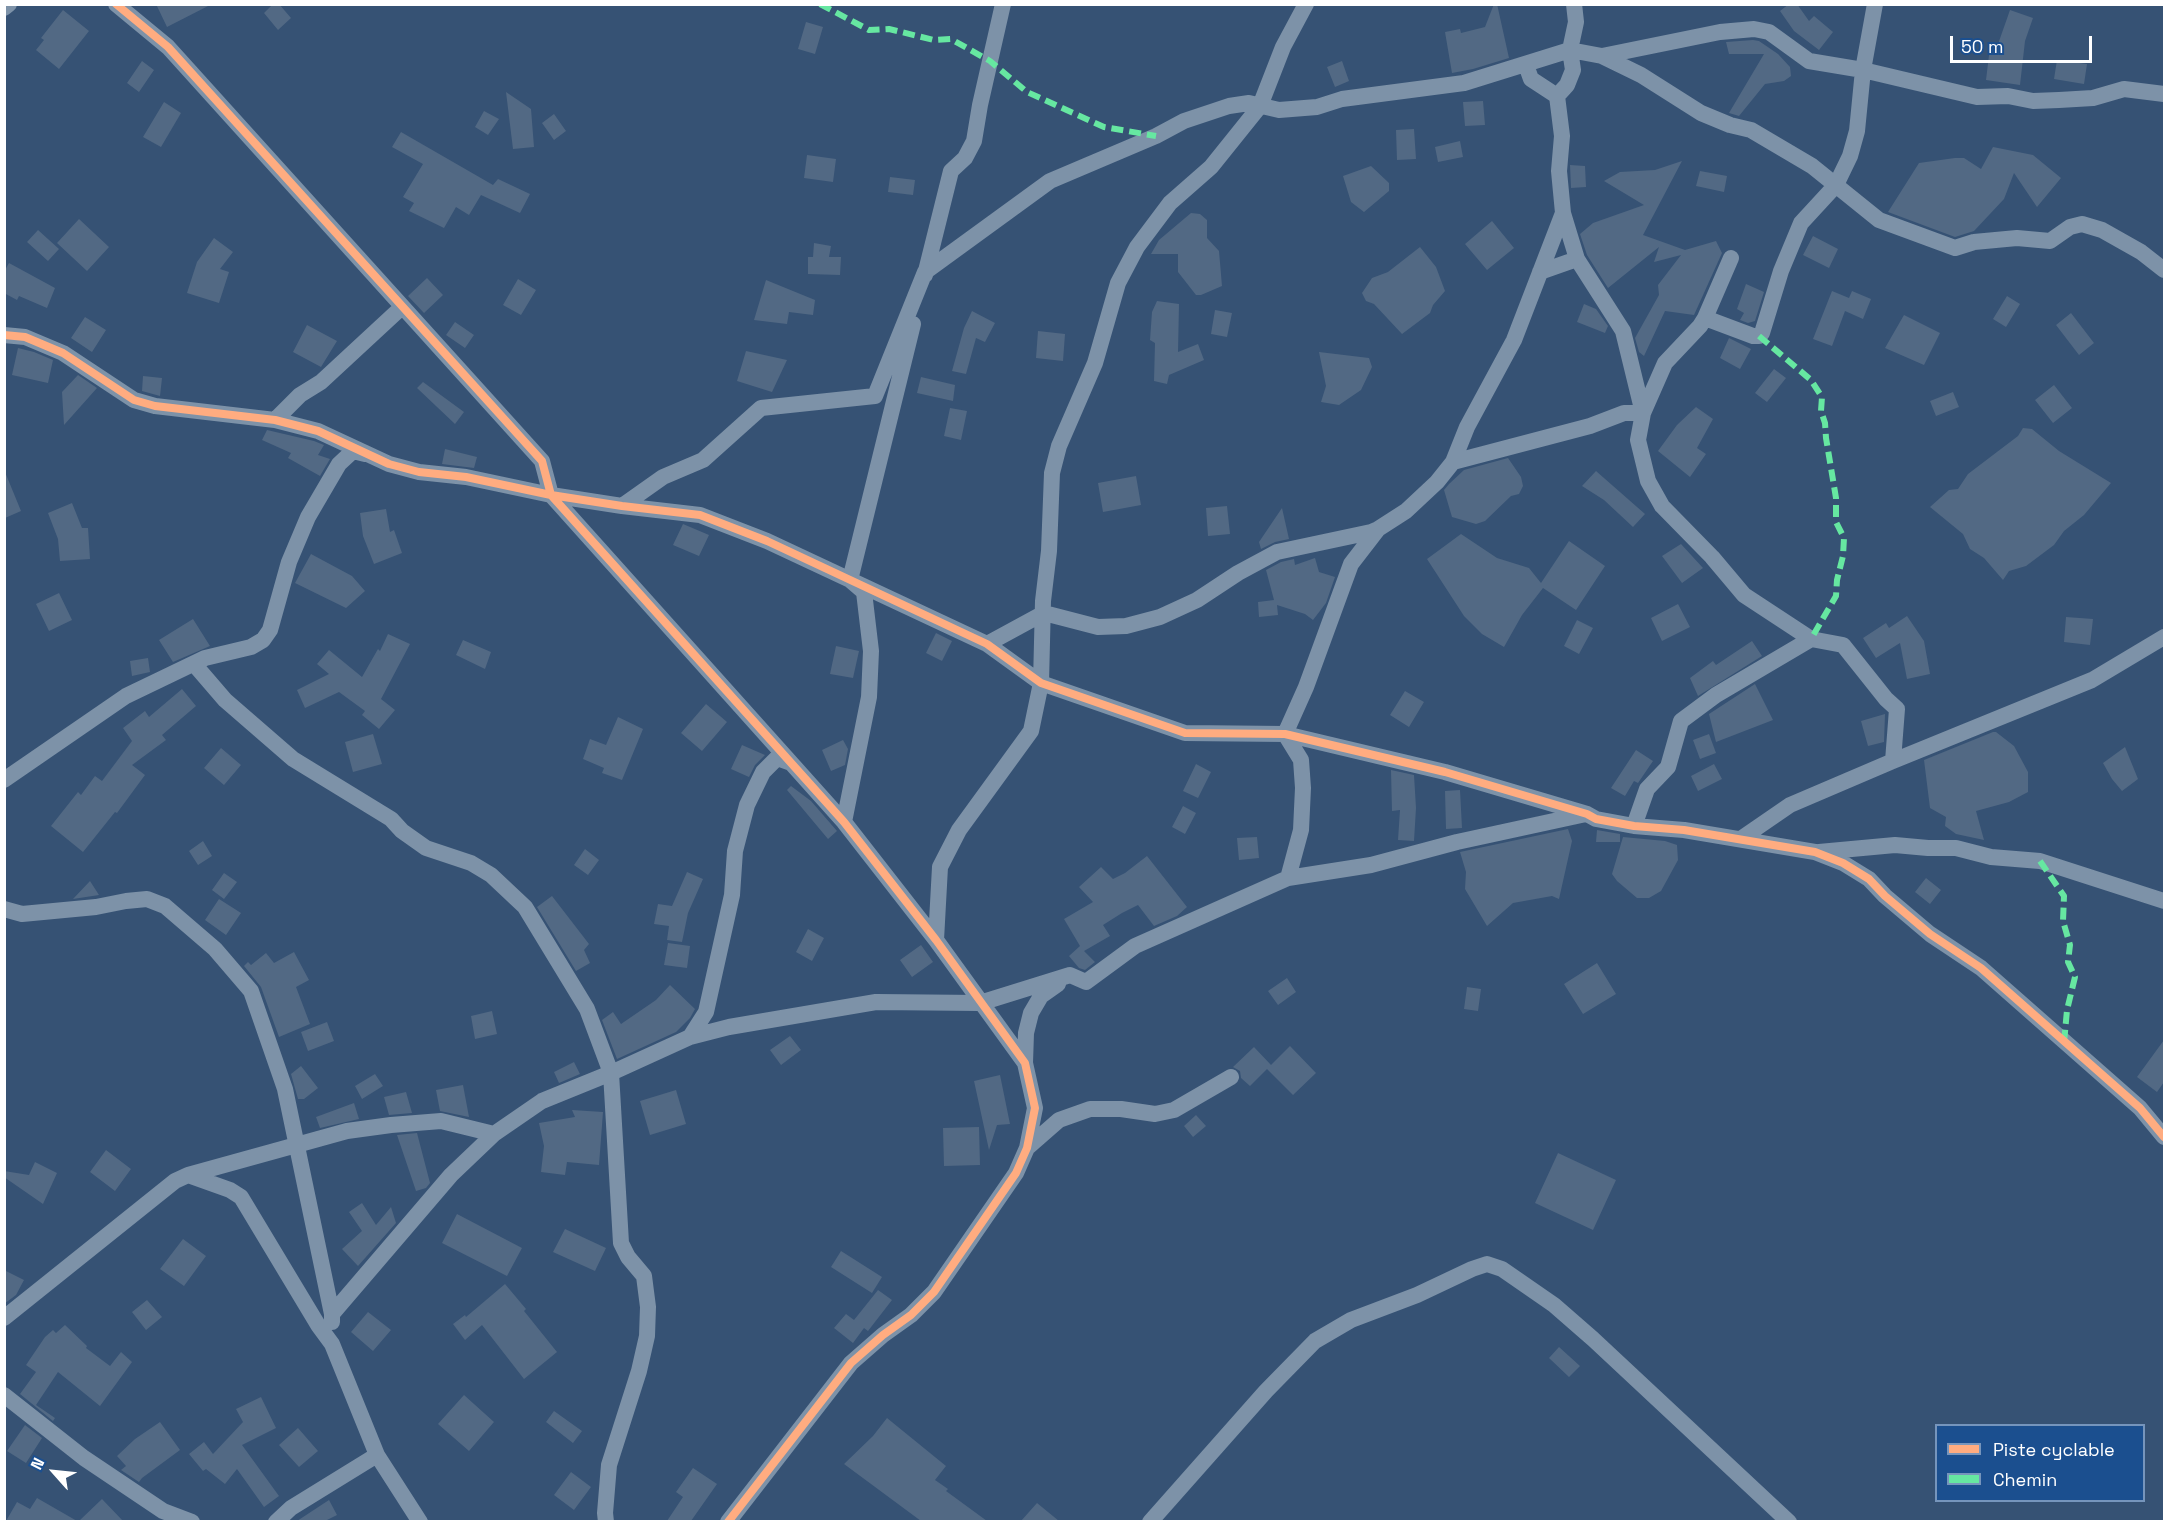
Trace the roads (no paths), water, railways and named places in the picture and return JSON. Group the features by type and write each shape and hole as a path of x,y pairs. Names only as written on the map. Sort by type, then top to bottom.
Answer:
{"street":[{"path":"4,8 9,4"},
{"path":"116,4 168,47 542,461 552,495 844,822 936,940 1025,1063"},
{"path":"850,580 951,171 964,159 974,141 980,105 1004,4"},
{"path":"936,940 940,867 959,830 1031,731 1041,683 1043,602 1049,551 1052,473 1059,446 1095,363 1119,283 1137,247 1170,203 1211,167 1260,106 1283,47 1306,4"},
{"path":"1557,96 1567,85 1573,70 1570,50 1576,22 1574,4"},
{"path":"1705,318 1753,336 1759,336 1762,333 1781,271 1801,224 1836,185 1850,156 1857,131 1863,70 1875,4"},
{"path":"1602,56 1720,32 1754,29 1769,32 1809,61 1863,70 1977,97 2008,96 2033,101 2059,100 2093,98 2124,89 2164,94"},
{"path":"622,506 663,477 703,460 761,408 875,396 925,272 1050,181 1147,141 1184,121 1229,106 1249,103 1280,110 1317,107 1341,99 1464,83 1570,50 1602,56 1641,75 1701,113 1730,125 1751,130 1812,166 1879,220 1955,248 1974,242 2017,238 2050,241 2070,227 2082,224 2102,230 2141,252 2164,270"},
{"path":"1526,65 1531,79 1557,96 1563,136 1559,171 1563,213 1577,259 1623,330 1643,413"},
{"path":"987,644 1044,613 1098,627 1126,626 1160,617 1197,600 1238,573 1277,552 1371,532 1406,511 1437,482 1453,462 1467,428 1514,340 1563,213"},
{"path":"1731,258 1705,318 1665,363 1643,413 1638,440 1648,481 1662,506 1712,557 1744,595 1811,639 1843,645 1886,699 1897,709 1893,761"},
{"path":"1540,272 1577,259"},
{"path":"275,420 300,395 321,382 402,307"},
{"path":"4,335 25,337 63,353 134,400 155,406 275,420 318,431 389,464 419,472 466,477 552,495 622,506 700,514 767,541 987,644 1041,683 1185,733 1285,734 1445,772 1587,814 1596,819 1634,826 1742,838 1815,852 1844,863 1869,879 1885,896 1930,934 1981,968 2140,1108 2164,1137"},
{"path":"1453,462 1590,426 1624,413 1643,413"},
{"path":"4,780 126,696 205,658 251,647 263,640 270,630 289,562 318,499 339,464 353,451 372,456"},
{"path":"1285,734 1306,687 1351,564 1378,529"},
{"path":"844,822 869,697 871,651 864,592 850,580"},
{"path":"1742,838 1790,805 2092,680 2164,637"},
{"path":"1634,826 1647,789 1668,767 1681,721 1716,695 1811,639"},
{"path":"194,663 225,700 293,759 391,819 402,831 426,848 471,862 491,875 525,907 587,1009 611,1073 621,1243 628,1257 644,1276 648,1307 647,1336 639,1371 609,1465 606,1521"},
{"path":"1285,734 1301,760 1303,788 1301,830 1288,878"},
{"path":"690,1037 706,1012 732,895 735,851 747,806 763,772 777,758 791,763"},
{"path":"332,1314 451,1175 494,1134 542,1101 690,1037 729,1027 876,1002 980,1003 1070,975 1086,982 1136,946 1288,878 1371,865 1457,842 1587,814"},
{"path":"1815,852 1895,845 1956,848 1991,857 2040,861 2164,902"},
{"path":"4,909 22,914 96,907 147,899 165,906 215,949 251,991 285,1089 332,1314 332,1344"},
{"path":"728,1521 851,1363 883,1335 911,1315 934,1292 1016,1173 1027,1148 1035,1108 1025,1063 1026,1034 1031,1013 1041,996 1070,975"},
{"path":"1027,1148 1059,1120 1090,1109 1120,1109 1155,1114 1174,1110 1231,1077"},
{"path":"4,1318 175,1181 188,1175 347,1131 441,1121 494,1134"},
{"path":"188,1175 230,1190 241,1197 318,1325 332,1344 377,1455 420,1521"},
{"path":"1150,1521 1266,1391 1315,1341 1351,1320 1417,1295 1487,1264 1502,1269 1554,1305 1789,1521"},
{"path":"4,1395 84,1458 167,1516 192,1521"},
{"path":"276,1521 291,1508 377,1455"}]}
